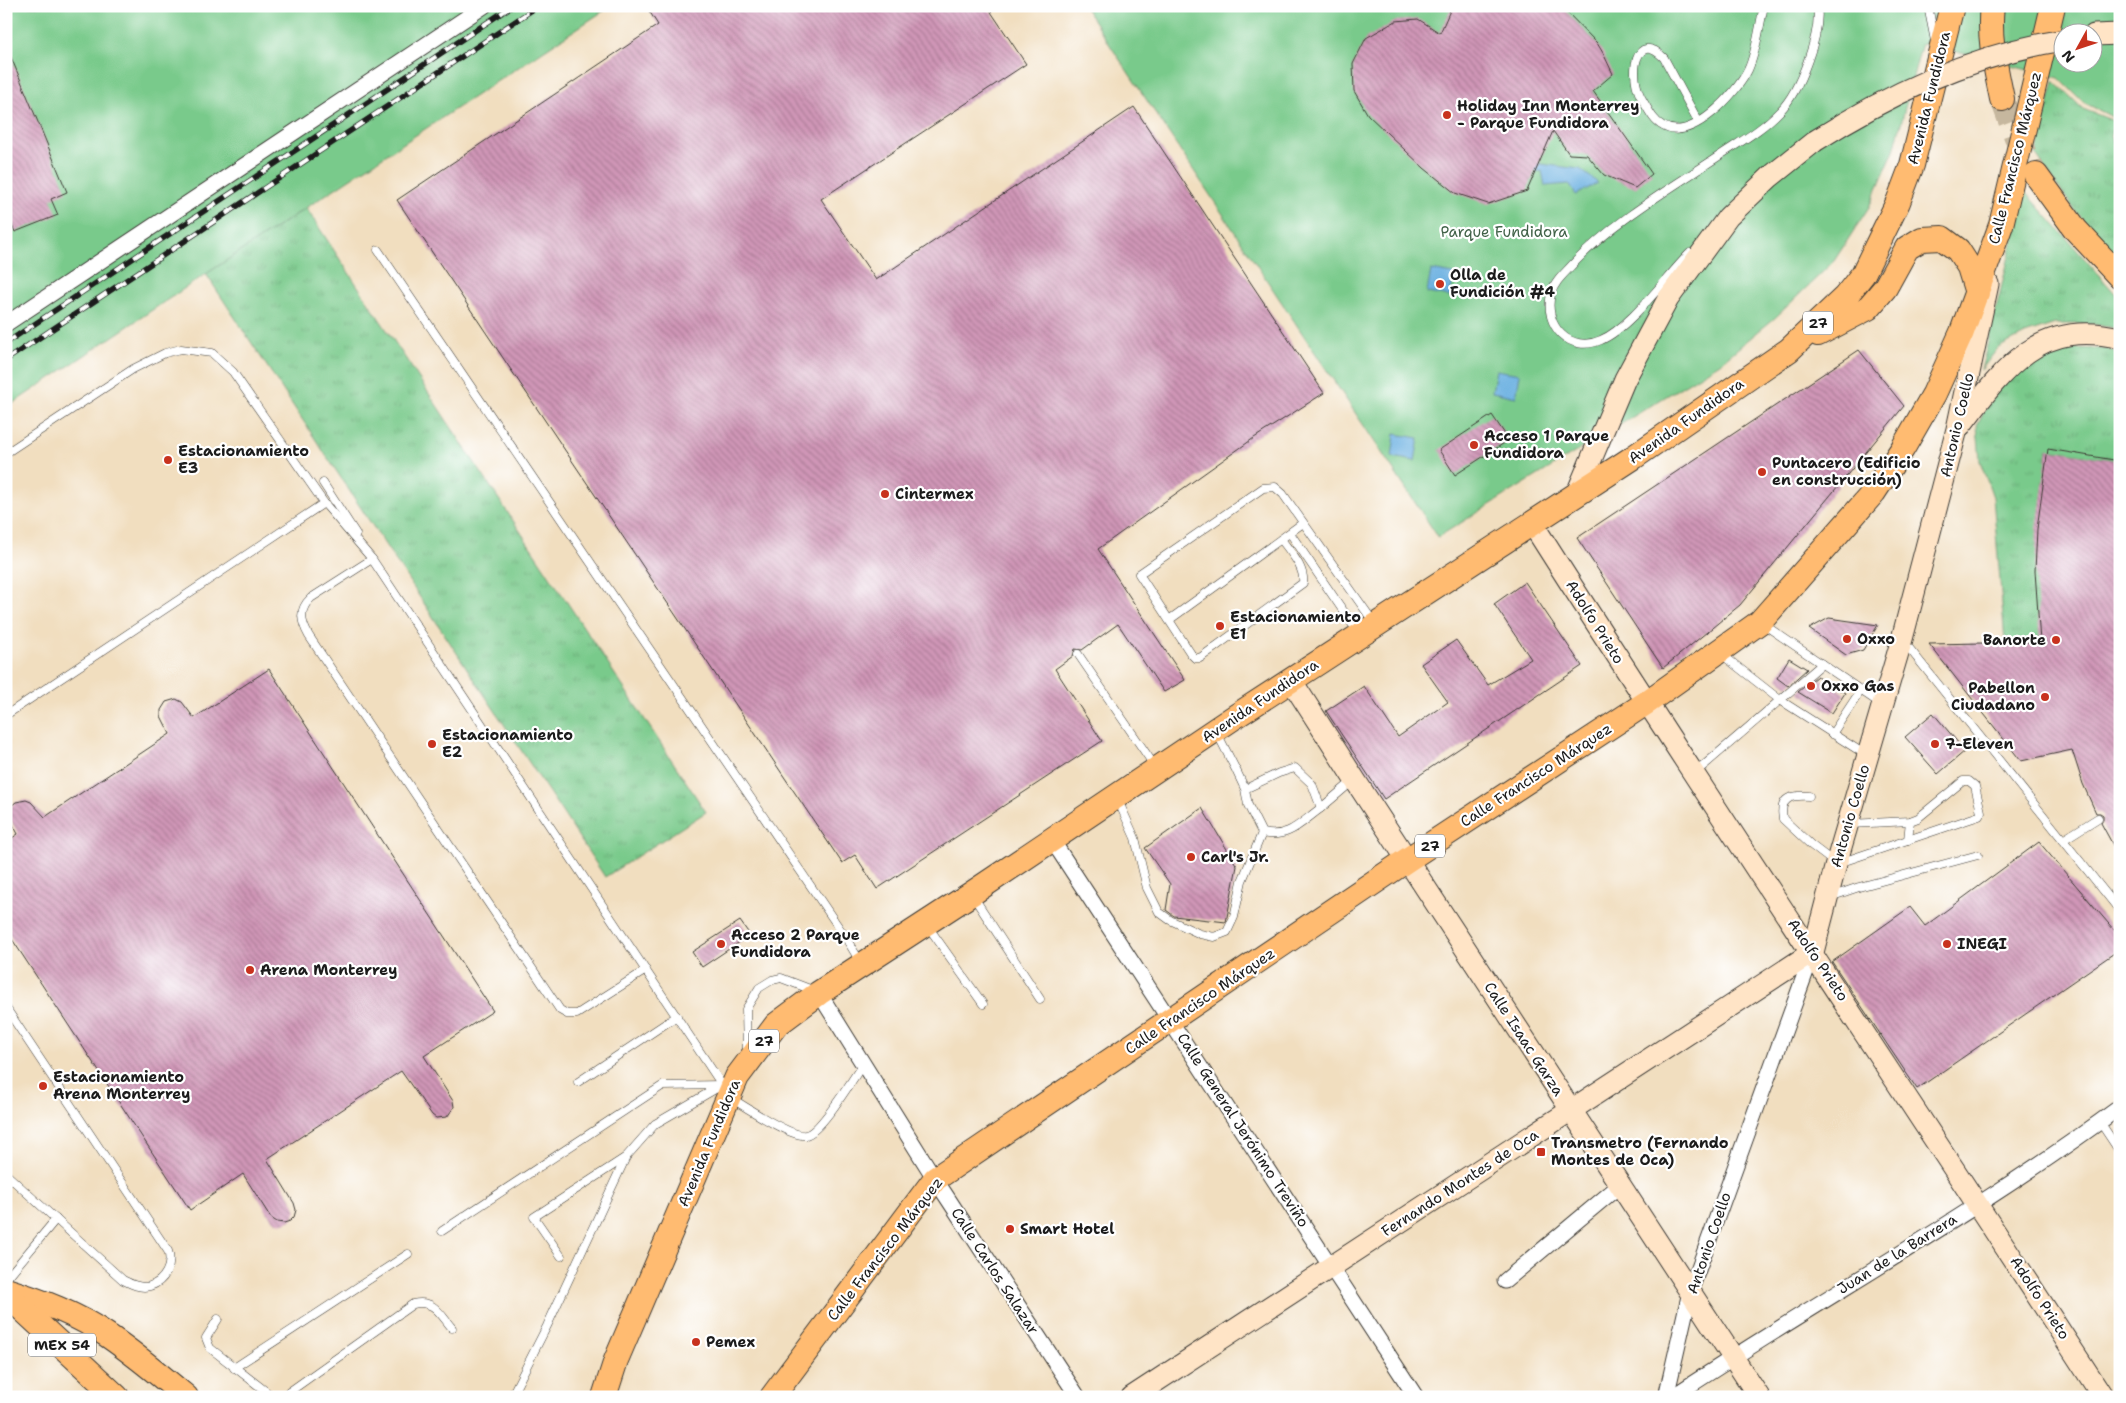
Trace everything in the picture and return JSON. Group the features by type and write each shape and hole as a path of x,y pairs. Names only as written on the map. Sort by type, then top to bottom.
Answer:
{"main road":[{"name":"Avenida Fundidora","path":"604,1397 616,1360 734,1080 776,1025 819,993 1291,680 1634,457 1789,350 1845,297 1863,274 1898,202 1912,166 1952,6"},
{"path":"1992,6 1990,18 1993,50 2002,99"},
{"name":"Calle Francisco Márquez","path":"772,1397 935,1180 1407,860 1646,703 1760,622 1874,492 1934,394 1977,293 2001,225 2053,6"},
{"path":"2036,175 2076,230 2120,277"},
{"path":"1789,350 1868,308 1885,288 1907,248 1922,238 1942,238 1958,250 1969,267 1977,293"},
{"path":"6,1290 54,1307 106,1334 186,1397"},
{"name":"MEX 54","path":"6,1294 117,1397"},
{"path":"588,1397 616,1360"}],"street":[{"path":"6,324 484,6"},
{"path":"2104,35 2120,34"},
{"path":"1578,493 1625,379 1668,299 1728,217 1770,177 1815,141 1854,116 1928,80 2011,51 2054,42"},
{"name":"Antonio Coello","path":"1666,1397 1690,1292 1813,952 1881,704 1902,639 1957,429 2001,225"},
{"path":"1957,429 1995,380 2024,353 2046,340 2081,332 2120,338"},
{"name":"Adolfo Prieto","path":"1532,523 1693,775 1813,952 2103,1397"},
{"name":"Calle Isaac Garza","path":"1291,680 1759,1397"},
{"name":"Calle General Jerónimo Treviño","path":"1052,840 1172,1020 1416,1397"},
{"name":"Fernando Montes de Oca","path":"1132,1397 1813,952"},
{"name":"Calle Carlos Salazar","path":"819,993 935,1180 1078,1397"},
{"name":"Juan de la Barrera","path":"1672,1397 1732,1356 1979,1204 2120,1107"},
{"path":"1505,1281 1620,1185"}],"lane":[{"path":"1698,121 1664,58 1655,50 1645,50 1640,54 1634,67 1634,79 1640,97 1654,119 1663,127 1684,130 1713,112 1740,85 1749,68 1764,6"},
{"path":"1728,217 1682,262 1620,329 1603,340 1590,344 1574,343 1560,334 1553,323 1548,309 1551,292 1557,281 1589,247 1665,192 1760,129 1781,111 1794,93 1815,39 1818,22 1817,6"},
{"path":"1928,6 1938,59"},
{"path":"378,250 862,965"},
{"path":"6,453 133,369 165,353 181,349 201,350 212,353 233,372 324,503 372,559"},
{"path":"323,483 677,1016 734,1080 791,1133 805,1135 816,1129 863,1064"},
{"path":"1281,539 1304,576 1303,583 1200,658 1195,658 1191,654 1138,574 1263,488 1275,487 1283,494 1303,523 1368,630"},
{"path":"6,715 324,503"},
{"path":"1169,620 1303,523"},
{"path":"1290,532 1368,630"},
{"path":"372,559 304,604 302,623 309,636 560,1010 567,1014 577,1014 646,970"},
{"path":"1760,622 1881,704"},
{"path":"1902,639 2120,911"},
{"path":"1718,652 1780,700 1867,756"},
{"path":"1078,654 1157,770"},
{"path":"1693,775 1822,664"},
{"path":"1832,734 1861,690"},
{"path":"1117,796 1135,838 1147,888 1159,912 1170,920 1200,934 1214,937 1227,932 1234,917 1242,881 1262,833 1248,805 1245,789 1216,731"},
{"path":"1245,789 1279,773 1295,768 1312,784 1321,808"},
{"path":"1262,833 1276,836 1290,831 1355,780"},
{"path":"1810,796 1795,795 1788,798 1782,807 1783,819 1810,845 1836,864 1980,815 1982,812 1976,786 1968,781 1963,781 1918,818 1910,821 1847,825"},
{"path":"2063,840 2098,818"},
{"path":"1908,840 1910,821"},
{"path":"1828,897 1978,855"},
{"path":"971,894 1040,999"},
{"path":"926,923 983,1004"},
{"path":"734,1080 746,1009 759,988 772,980 781,978 819,993"},
{"path":"6,1008 168,1251 171,1259 169,1268 164,1276 150,1286 136,1286 123,1280 6,1174"},
{"path":"578,1082 677,1016"},
{"path":"561,1256 534,1217 626,1157 655,1124 734,1080"},
{"path":"442,1231 662,1086 734,1080"},
{"path":"2100,1122 2120,1152"},
{"path":"511,1397 547,1326 626,1157"},
{"path":"6,1279 56,1219"},
{"path":"234,1368 408,1254"},
{"path":"282,1397 413,1304 430,1303 452,1328"},
{"path":"218,1320 208,1333 206,1338 207,1344 214,1352 273,1397"}],"green space":[{"path":"6,6 611,6 6,408"},
{"name":"Parque Fundidora","path":"1084,6 2120,6 2120,135 2118,120 2083,102 2059,78 1922,43 1894,150 1869,207 1834,261 1776,317 1720,363 1438,537"},
{"path":"2054,81 2083,109 2114,121 2111,136 2120,157 2120,257 2076,212 2036,155"},
{"path":"2025,191 2120,299 2120,329 2092,324 2055,324 2025,334 1998,348 1981,370"},
{"path":"306,208 706,812 605,877 206,274"},
{"path":"2068,348 2106,349 2120,353 2120,461 2048,449 2043,494 2040,642 2005,641 1993,497 1980,461 1977,426 1998,384 2043,354"}],"water":[{"path":"1517,161 1580,169 1598,183 1576,195 1569,184 1545,186 1542,171 1520,174"},
{"path":"1431,270 1454,274 1450,297 1427,293"},
{"path":"1496,370 1520,374 1516,397 1492,392"},
{"path":"1395,434 1419,438 1415,461 1392,457"}],"building":[{"name":"Cintermex","path":"646,6 987,6 1026,64 821,199 876,280 1134,107 1324,393 1254,438 1098,549 1185,680 1164,692 1118,624 1082,650 1075,649 1073,656 1055,669 1102,741 877,889 855,855 842,863 397,200 658,25"},
{"path":"1452,6 1561,6 1597,43 1603,53 1613,74 1593,91 1652,174 1635,188 1604,175 1587,155 1569,154 1553,131 1527,191 1488,204 1455,193 1424,168 1368,115 1354,91 1353,64 1366,38 1396,21 1418,19 1440,33"},
{"path":"6,45 67,192 51,199 58,215 15,232 6,212"},
{"name":"Puntacero (Edificio en construcción)","path":"1859,350 1904,406 1740,605 1663,668 1577,538"},
{"name":"Acceso 1 Parque Fundidora","path":"1492,415 1509,440 1455,475 1439,450"},
{"name":"Pabellon Ciudadano","path":"2048,449 2120,461 2120,858 2101,823 2103,815 2096,813 2083,784 2072,750 2021,761 1929,644 2040,642 2035,571 2037,529"},
{"path":"1525,582 1582,666 1384,799 1326,711 1364,686 1398,737 1448,702 1421,664 1456,640 1488,685 1531,659 1494,604"},
{"name":"Oxxo","path":"1829,618 1878,625 1863,650 1846,655 1809,629"},
{"path":"1789,658 1807,669 1788,686 1777,678"},
{"name":"Arena Monterrey","path":"269,669 493,1011 424,1056 453,1101 454,1107 447,1117 436,1118 432,1115 401,1071 267,1159 294,1203 296,1210 294,1217 284,1223 277,1222 271,1218 243,1174 190,1210 6,930 6,842 18,834 9,817 11,806 16,802 26,800 31,802 45,817 170,734 161,716 161,710 166,702 176,699 182,702 194,718"},
{"path":"1817,676 1845,693 1832,713 1798,692"},
{"name":"7-Eleven","path":"1933,713 1965,751 1938,774 1905,737"},
{"name":"Carl's Jr.","path":"1202,808 1237,866 1226,922 1174,916 1166,910 1170,884 1145,848"},
{"name":"INEGI","path":"2039,842 2120,937 2120,949 1917,1089 1832,962 1910,907 1925,926"},
{"name":"Acceso 2 Parque Fundidora","path":"740,921 750,935 702,967 692,952"}],"tunnel":[{"path":"2002,99 2016,137 2036,175"}],"railway":[{"path":"6,343 512,6"},
{"path":"6,360 538,6"}],"place":[{"name":"Holiday Inn Monterrey - Parque Fundidora","path":"1447,115"},
{"name":"Olla de Fundición #4","path":"1440,284"},
{"name":"Acceso 1 Parque Fundidora","path":"1474,445"},
{"name":"Estacionamiento E3","path":"168,460"},
{"name":"Puntacero (Edificio en construcción)","path":"1762,472"},
{"name":"Cintermex","path":"885,494"},
{"name":"Estacionamiento E1","path":"1220,626"},
{"name":"Oxxo","path":"1847,639"},
{"name":"Banorte","path":"2056,640"},
{"name":"Oxxo Gas","path":"1811,686"},
{"name":"Pabellon Ciudadano","path":"2045,697"},
{"name":"Estacionamiento E2","path":"432,744"},
{"name":"7-Eleven","path":"1935,744"},
{"name":"Carl's Jr.","path":"1191,857"},
{"name":"Acceso 2 Parque Fundidora","path":"721,944"},
{"name":"INEGI","path":"1947,944"},
{"name":"Arena Monterrey","path":"250,970"},
{"name":"Estacionamiento Arena Monterrey","path":"43,1086"},
{"name":"Transmetro (Fernando Montes de Oca)","path":"1541,1152"},
{"name":"Smart Hotel","path":"1010,1229"},
{"name":"Pemex","path":"696,1342"}]}
